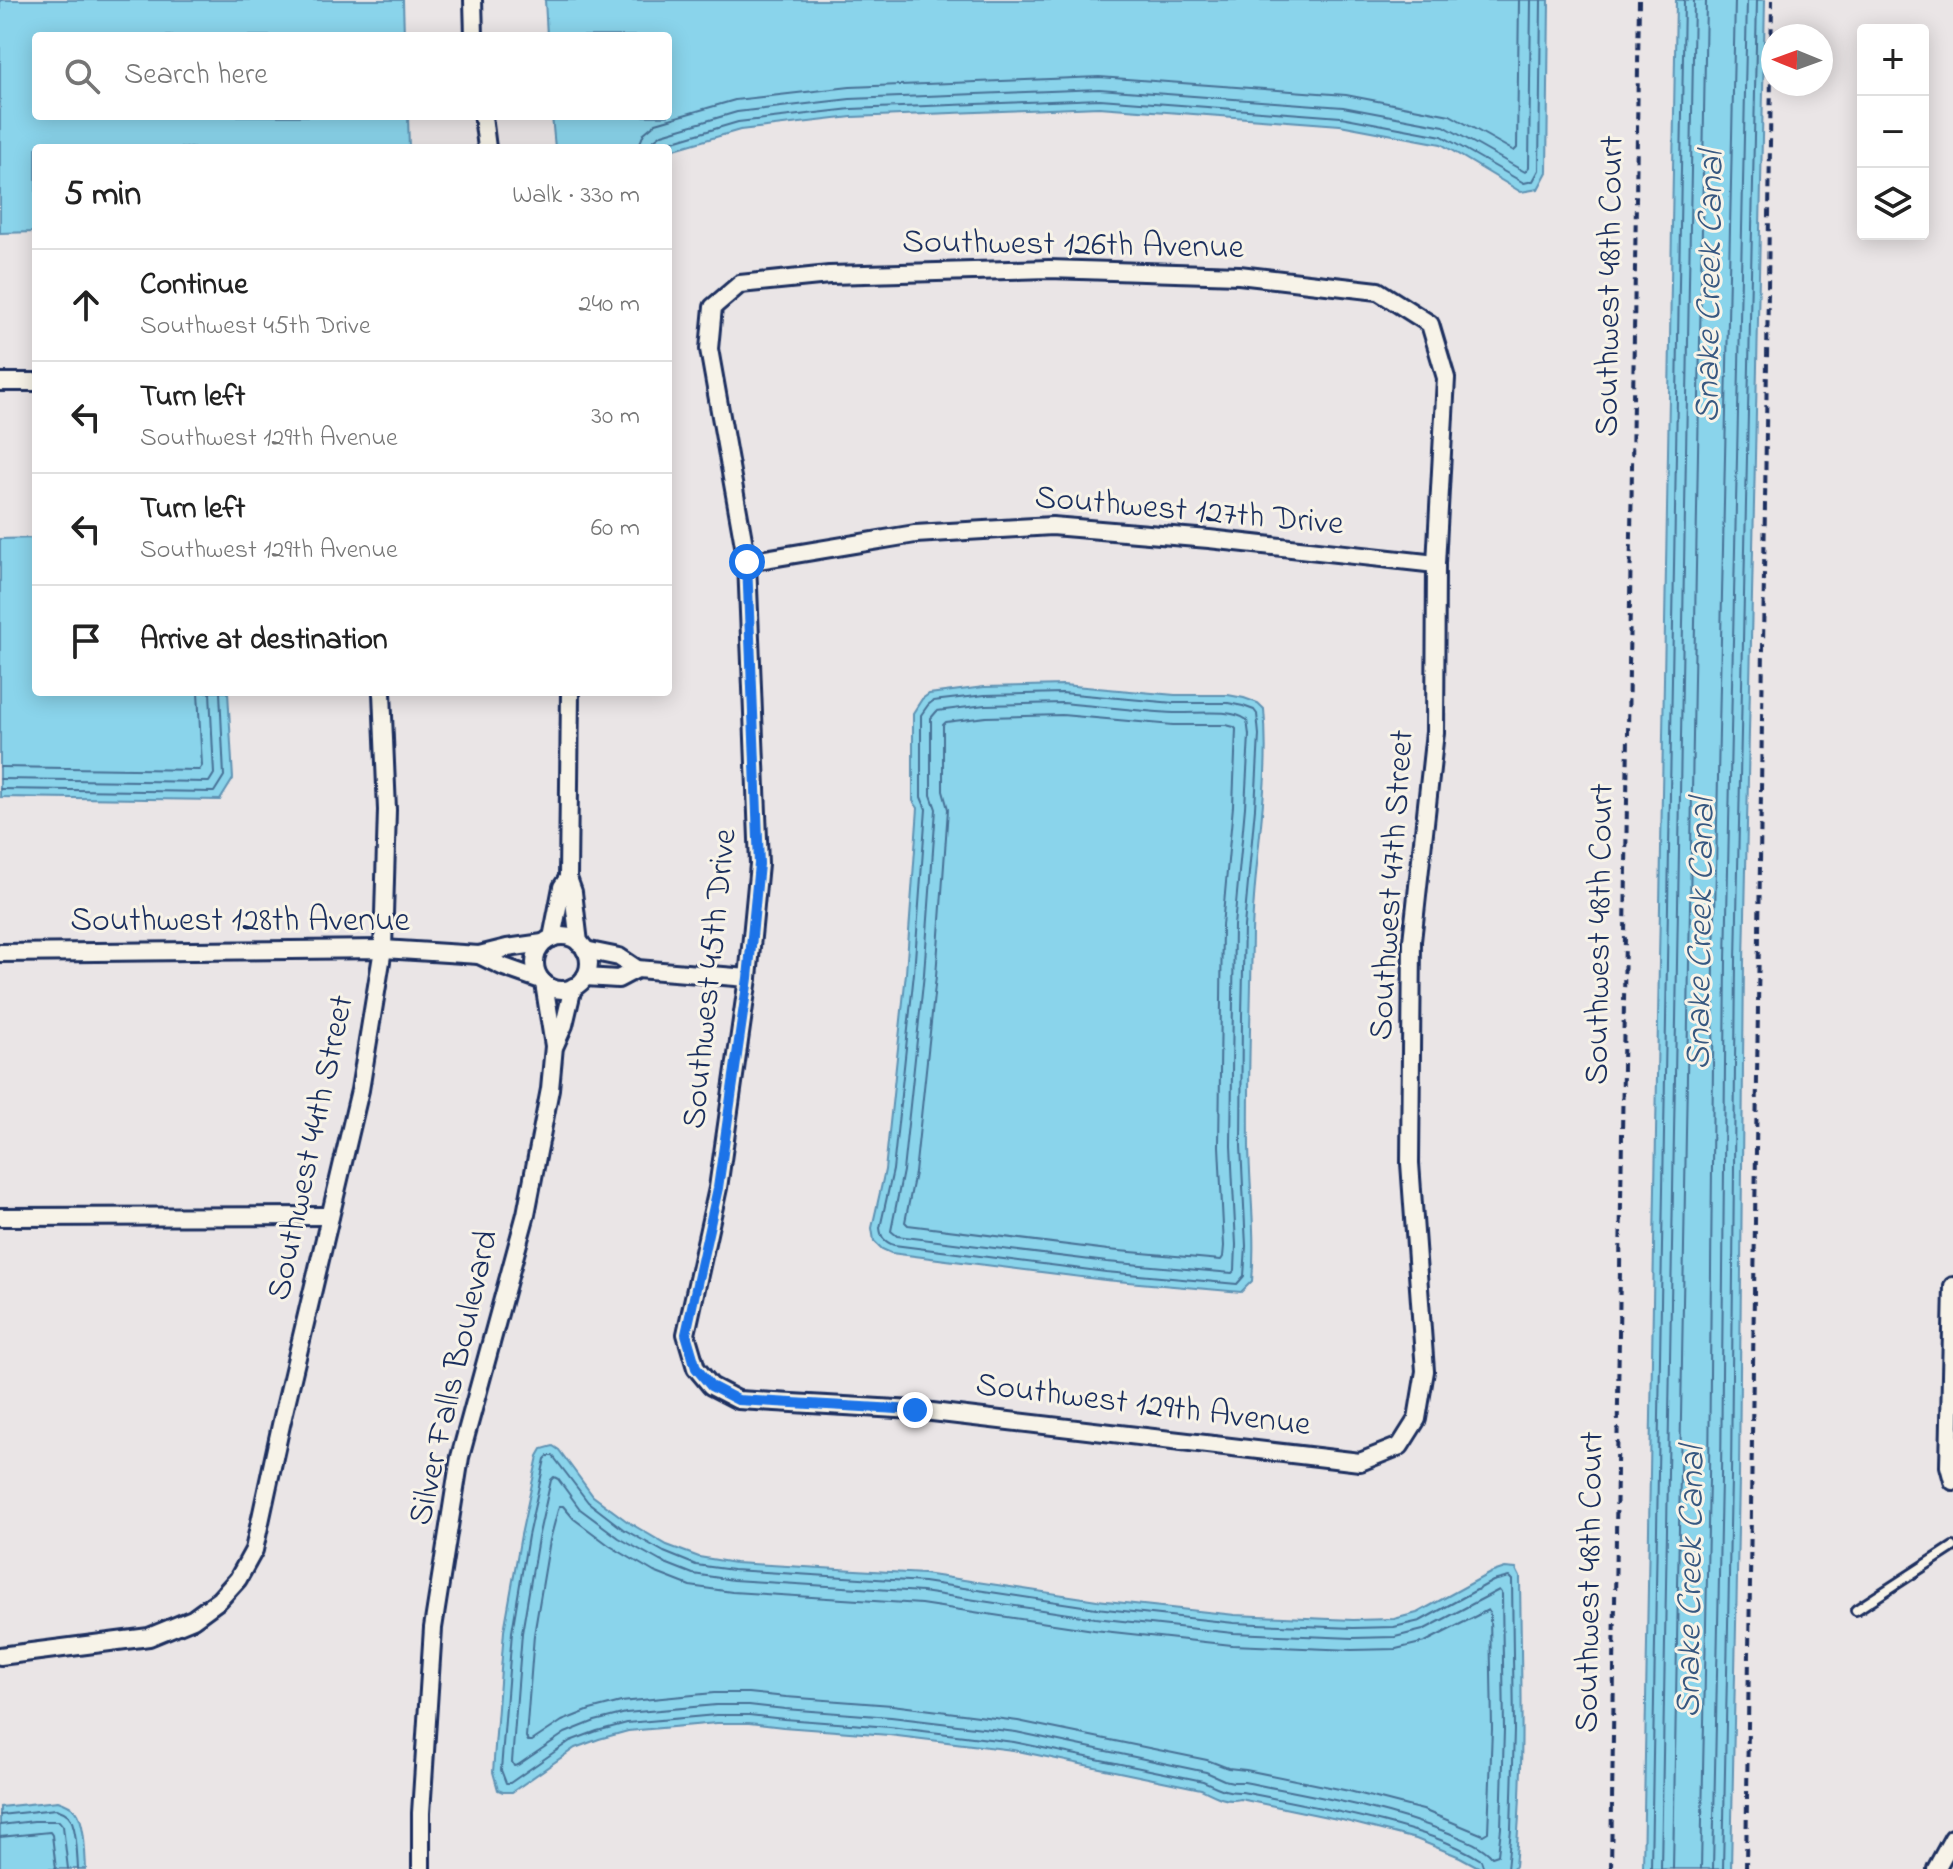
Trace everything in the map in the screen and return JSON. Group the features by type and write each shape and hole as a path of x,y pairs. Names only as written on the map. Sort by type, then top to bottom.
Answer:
{"street":[{"path":"473,0 474,32"},
{"path":"484,120 486,144"},
{"name":"Southwest 126th Avenue","path":"713,307 740,284 829,275 1049,269 1239,275 1378,291 1430,324"},
{"name":"Southwest 45th Drive","path":"696,1368 686,1334 718,1188 748,978 759,864 747,562 709,349 713,307"},
{"name":"Southwest 47th Street","path":"1400,1446 1417,1419 1425,1371 1410,1163 1412,941 1435,732 1436,564 1446,378 1430,324"},
{"path":"0,382 32,382"},
{"name":"Southwest 127th Drive","path":"747,562 915,534 1052,526 1209,539 1436,564"},
{"name":"Southwest 44th Street","path":"0,1656 149,1637 193,1619 219,1600 238,1579 254,1550 360,1090 383,949 387,810 382,696"},
{"path":"570,696 568,878 582,946 589,963 579,982"},
{"path":"568,878 562,887 548,940 535,957 536,973 542,982 558,990 579,982 618,979 637,969"},
{"path":"548,940 566,936 582,946 619,957 637,969 748,978"},
{"name":"Southwest 128th Avenue","path":"0,953 383,949 479,955 548,940"},
{"name":"Southwest 128th Avenue","path":"479,955 542,982"},
{"name":"Silver Falls Boulevard","path":"421,1869 421,1813 433,1628 460,1457 526,1214 550,1089 554,1046 542,982"},
{"name":"Silver Falls Boulevard","path":"554,1046 579,982"},
{"path":"0,1217 330,1216"},
{"path":"1953,1286 1949,1466 1953,1481"},
{"name":"Southwest 129th Avenue","path":"696,1368 711,1386 738,1400 915,1410 1360,1462 1400,1446"},
{"path":"1936,1869 1953,1838"}],"lane":[{"path":"1856,1610 1953,1547"}],"path":[{"name":"Southwest 48th Court","path":"1611,1869 1639,0"},
{"path":"1746,1869 1772,0"}],"water":[{"path":"0,0 403,0 404,32 32,32 32,120 408,120 409,144 32,144 32,232 0,233"},
{"path":"545,0 1549,0 1547,172 1538,189 1521,192 1441,144 1340,125 1099,107 852,117 740,130 672,150 672,144 555,144 552,120 672,120 672,32 547,32"},
{"name":"Snake Creek Canal","path":"1676,0 1765,0 1764,24 1761,24 1763,96 1744,961 1739,1478 1731,1869 1643,1869"},
{"path":"32,538 32,696 228,696 233,779 220,800 0,797 0,539"},
{"path":"1063,685 1175,695 1228,695 1258,703 1264,709 1264,793 1252,933 1249,1147 1253,1264 1252,1281 1241,1292 1105,1280 891,1253 874,1241 872,1228 885,1170 906,973 918,808 913,801 913,713 929,694 984,687"},
{"path":"553,1446 593,1496 628,1522 667,1545 699,1557 735,1563 924,1574 1097,1600 1235,1615 1353,1620 1394,1619 1417,1613 1490,1573 1505,1568 1516,1569 1520,1577 1522,1722 1515,1866 1513,1869 1482,1869 1416,1839 1342,1820 1240,1799 1225,1799 1201,1789 1013,1750 749,1723 628,1731 575,1748 512,1792 498,1790 493,1772 504,1631 538,1456 542,1449"},
{"path":"58,1801 72,1808 79,1816 86,1869 0,1869 0,1807"}],"route":[{"path":"747,562 759,864 748,978 718,1188 686,1334 696,1368 711,1386 738,1400 915,1410"}]}
